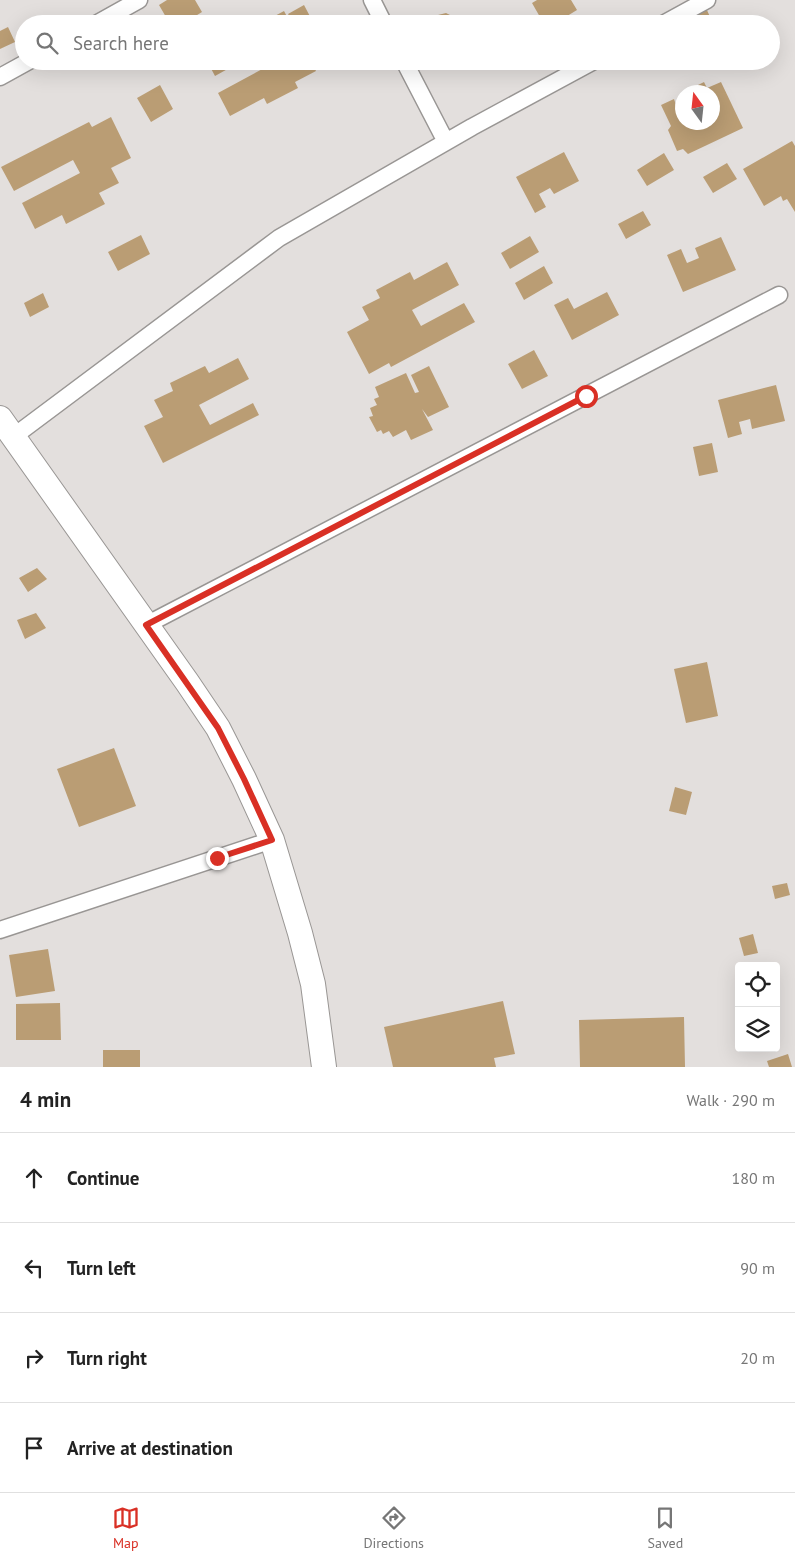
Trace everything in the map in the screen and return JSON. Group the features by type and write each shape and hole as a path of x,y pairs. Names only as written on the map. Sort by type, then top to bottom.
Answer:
{"main road":[{"path":"7,428 218,728 244,779 272,840 289,892 313,984 324,1067"}],"street":[{"path":"112,15 139,0"},
{"path":"372,0 380,15"},
{"path":"680,15 707,0"},
{"path":"0,77 15,69"},
{"path":"409,70 446,142"},
{"path":"7,428 279,238 446,142 578,70"},
{"path":"146,625 779,295"},
{"path":"0,930 272,840"}],"building":[{"path":"167,0 195,0 202,12 197,15 165,15 159,5"},
{"path":"537,0 571,0 577,10 569,15 539,15 532,3"},
{"path":"304,5 309,15 289,15"},
{"path":"706,8 709,15 692,15"},
{"path":"284,11 286,15 277,15"},
{"path":"8,27 15,42 0,49 0,31"},
{"path":"212,70 226,70 215,76"},
{"path":"260,70 316,71 295,82 298,88 267,104 264,98 230,116 218,93"},
{"path":"721,82 743,128 688,154 683,149 677,151 668,130 671,126 661,105 674,99 675,130 720,130 720,85 714,85"},
{"path":"160,85 173,109 151,122 137,98"},
{"path":"111,117 131,158 111,168 119,183 99,193 105,204 66,224 62,215 35,229 22,203 80,173 73,160 14,191 1,167 89,122 92,127"},
{"path":"792,141 795,146 795,212 787,199 783,201 781,196 764,206 743,169"},
{"path":"564,152 579,181 554,194 550,188 539,194 546,207 535,213 516,177"},
{"path":"664,153 674,170 647,186 637,170"},
{"path":"727,163 737,179 713,193 703,177"},
{"path":"643,211 651,225 626,239 618,224"},
{"path":"141,235 150,254 118,271 108,252"},
{"path":"530,236 539,252 510,269 501,253"},
{"path":"721,237 736,270 683,292 667,255 681,249 687,263 699,258 695,248"},
{"path":"447,262 459,285 412,310 421,326 464,303 475,322 391,367 389,363 369,374 347,332 369,320 362,307 380,298 376,290 410,272 414,280"},
{"path":"544,266 553,283 524,300 515,283"},
{"path":"607,292 619,315 572,340 554,305 568,298 574,309"},
{"path":"43,293 49,307 30,317 24,303"},
{"path":"534,350 548,376 522,389 508,364"},
{"path":"238,358 249,379 199,405 210,425 253,403 259,415 163,463 144,426 163,417 154,400 173,391 170,383 205,366 209,373"},
{"path":"429,366 449,407 428,417 422,409 433,430 411,440 406,430 393,437 389,431 383,434 381,430 377,432 369,417 373,416 370,408 377,405 374,399 379,397 375,387 406,373 415,393 419,392 411,375"},
{"path":"776,385 785,421 752,429 750,419 739,422 742,434 728,438 718,400"},
{"path":"712,443 718,472 699,476 693,447"},
{"path":"37,568 47,579 28,592 19,578"},
{"path":"36,613 46,628 25,639 17,620"},
{"path":"707,662 718,716 686,723 674,669"},
{"path":"114,748 136,806 79,827 57,769"},
{"path":"675,787 692,792 686,815 669,811"},
{"path":"787,883 790,895 775,899 772,886"},
{"path":"753,934 758,953 744,956 739,938"},
{"path":"48,949 55,991 16,997 9,955"},
{"path":"503,1001 515,1054 494,1058 496,1067 393,1067 384,1027"},
{"path":"60,1003 61,1040 16,1040 16,1004"},
{"path":"684,1017 685,1067 580,1067 579,1020"},
{"path":"103,1050 140,1050 140,1067 103,1067"},
{"path":"788,1054 792,1067 769,1067 767,1061"}],"route":[{"path":"217,858 272,840 218,728 146,625 586,396"}]}
